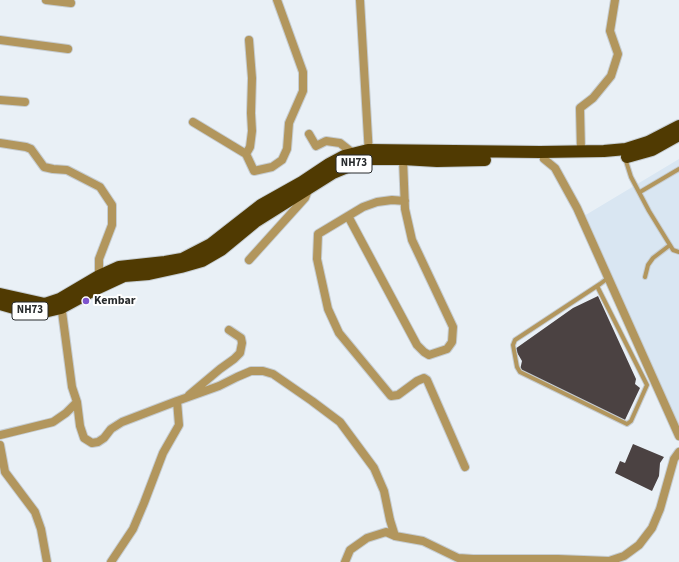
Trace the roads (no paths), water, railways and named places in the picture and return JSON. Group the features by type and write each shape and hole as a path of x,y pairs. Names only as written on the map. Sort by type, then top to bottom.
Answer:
{"highway":[{"name":"NH73","path":"0,304 21,310 44,312 61,303 124,276 149,274 202,261 221,250 255,222 334,173 357,163 369,155 626,150 648,142 679,126"},
{"name":"NH73","path":"0,294 39,304 61,303 99,276 119,267 182,259 211,244 261,205 344,156 354,154 437,161 625,158 652,150 679,136"}],"street":[{"path":"46,0 71,3"},
{"path":"193,122 246,154 254,171 272,168 282,160 288,149 289,123 303,91 303,72 277,0"},
{"path":"360,0 369,155"},
{"path":"581,151 580,108 593,98 611,76 618,54 610,31 615,0"},
{"path":"0,40 68,48"},
{"path":"246,154 250,147 252,131 252,78 249,40"},
{"path":"0,100 25,102"},
{"path":"309,134 316,146 326,141 340,143 354,154"},
{"path":"0,143 31,149 44,167 53,170 67,170 100,187 112,205 112,225 99,258 99,276"},
{"path":"348,216 417,344 429,355 449,347 453,337 453,327 412,240 405,208 403,159"},
{"path":"544,159 555,168 578,208 679,436"},
{"path":"249,260 305,198 309,188"},
{"path":"405,202 392,200 377,202 362,207 318,234 317,259 328,309 339,333 391,396 398,395 417,381 424,378 427,380 465,468"},
{"path":"61,303 72,387 77,402 80,426 84,438 92,442 98,442 104,438 111,429 122,422 219,386 251,371 262,371 273,374 312,400 340,422 374,468 384,491 395,536"},
{"path":"111,562 133,529 163,453 179,425 181,400 240,353 242,343 240,338 229,330"},
{"path":"0,435 53,422 77,402"},
{"path":"0,446 5,472 35,512 41,529 47,562"},
{"path":"345,562 350,550 367,538 386,532 395,536 423,541 460,560 558,559 610,561 624,556 639,544 652,528 660,509 674,459 679,452"}],"lane":[{"path":"625,158 630,177 640,192 649,211 673,250 679,252"},
{"path":"640,192 679,169"},
{"path":"645,277 648,265 653,258 670,245"},
{"path":"597,286 647,385 631,421 628,424 520,372 517,367 513,345 513,341 609,278"}],"place":[{"name":"Kembar","path":"86,301"}]}
